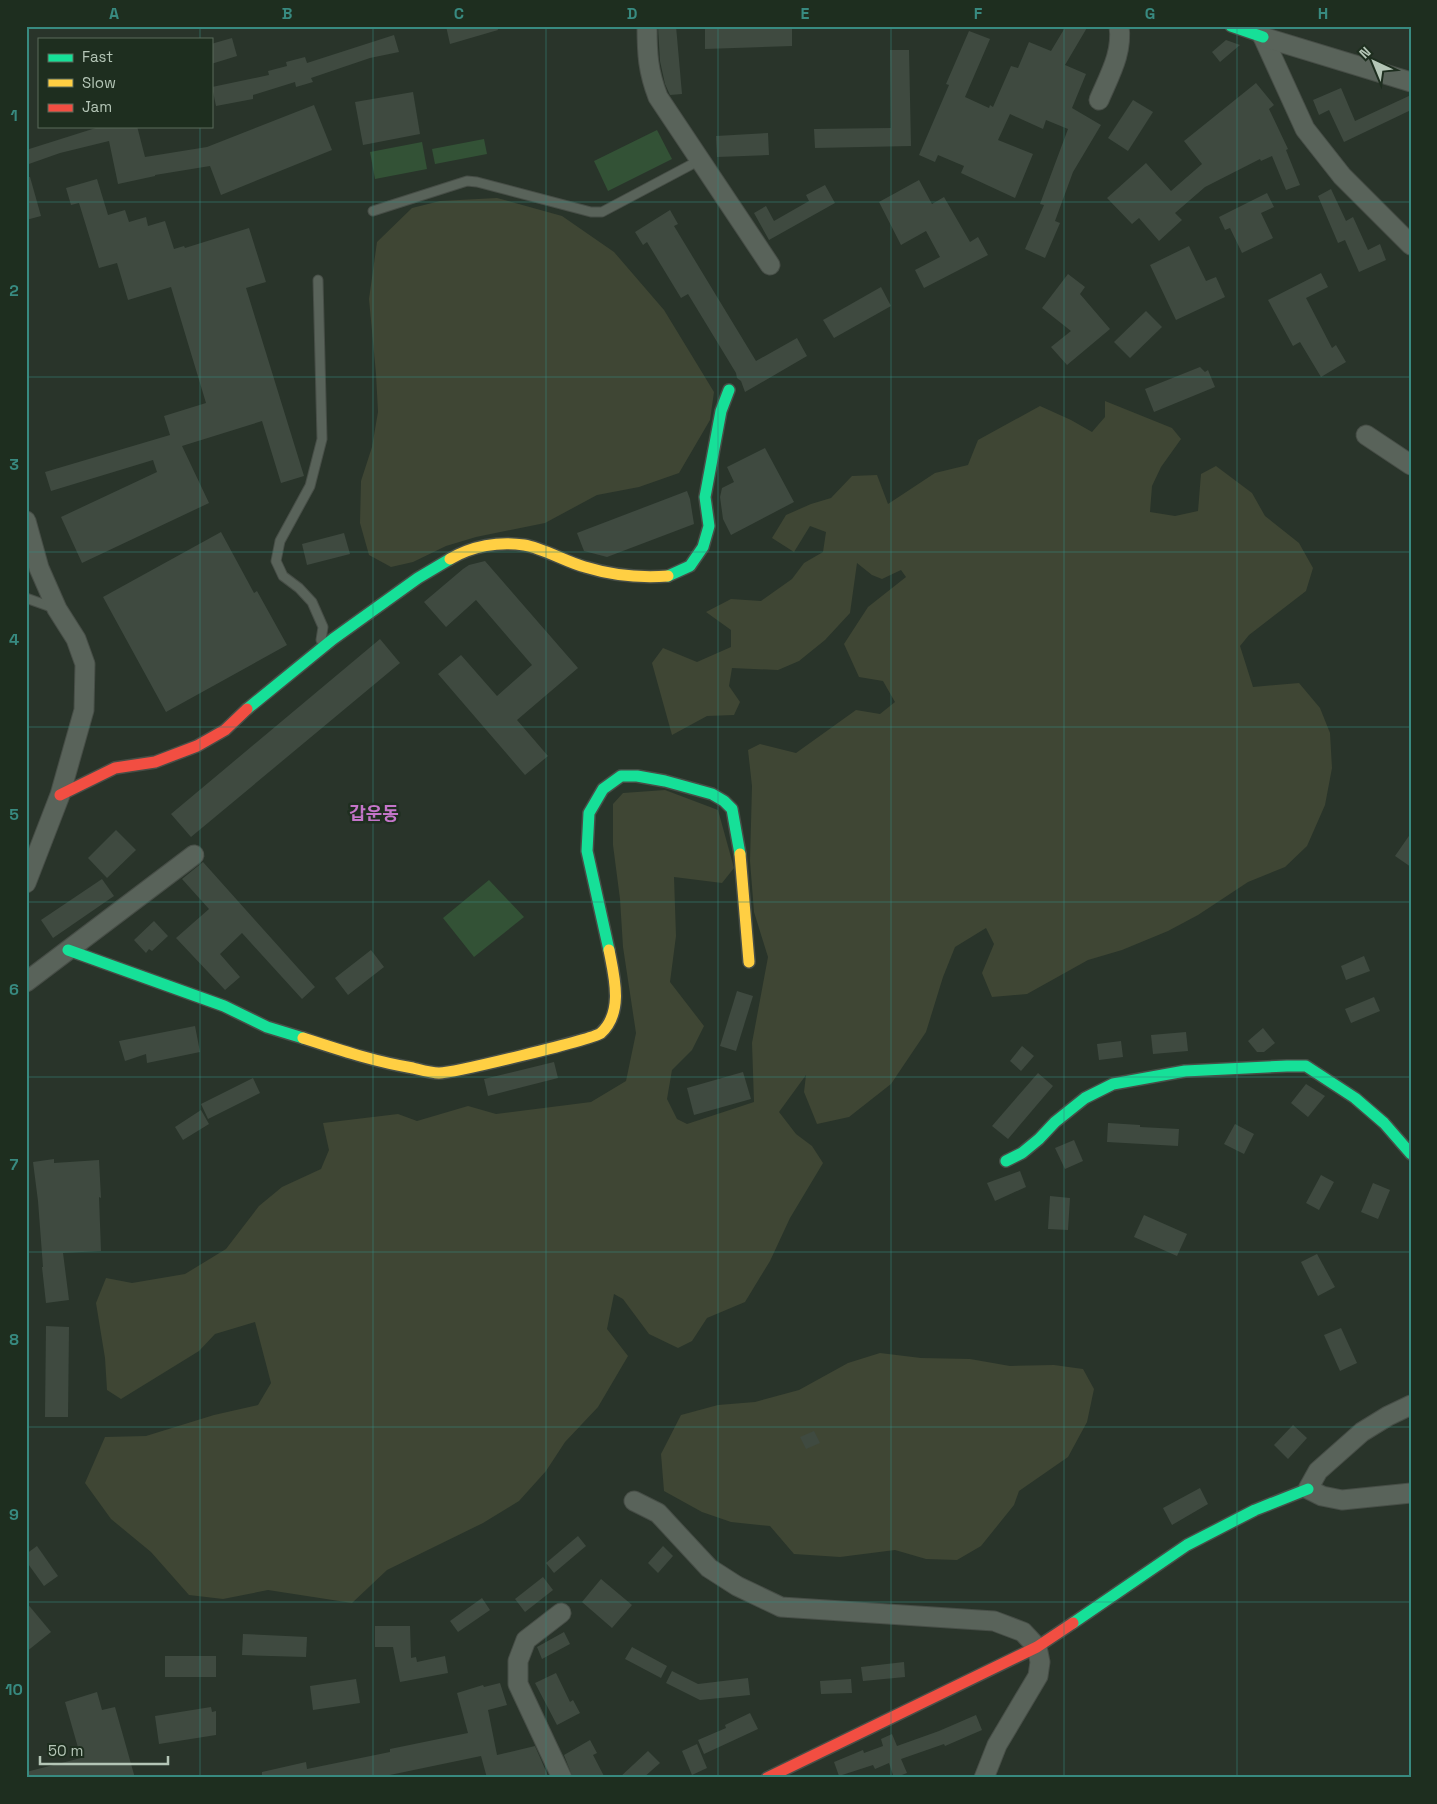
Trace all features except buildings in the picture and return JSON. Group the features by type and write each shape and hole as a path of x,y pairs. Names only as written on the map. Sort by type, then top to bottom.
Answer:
{"street":[{"path":"647,26 647,60 658,97 770,265"},
{"path":"1099,100 1118,55 1121,38 1119,26"},
{"path":"1231,26 1411,82"},
{"path":"1263,37 1305,129 1342,176 1411,245"},
{"path":"60,795 115,768 155,762 197,746 225,730 256,701 320,650 418,578 464,551 494,544 525,545 584,567 614,574 667,576 690,566 704,547 709,526 705,497 721,410 729,390"},
{"path":"1366,435 1411,465"},
{"path":"26,521 39,568 57,609 76,639 85,664 84,710 60,795 26,883"},
{"path":"68,950 224,1006 267,1027 381,1063 439,1073 514,1057 600,1034 610,1020 615,1004 616,983 587,851 589,813 603,789 621,776 637,776 665,781 712,794 724,801 732,809 739,847 749,962"},
{"path":"26,982 194,855"},
{"path":"1006,1161 1022,1153 1055,1122 1085,1098 1113,1084 1185,1071 1287,1066 1306,1066 1355,1098 1384,1123 1411,1154"},
{"path":"766,1778 1037,1647 1188,1545 1255,1510 1308,1489 1318,1471 1362,1432 1411,1405"},
{"path":"1308,1489 1322,1496 1342,1500 1411,1493"},
{"path":"634,1501 658,1514 709,1568 737,1586 782,1607 994,1620 1023,1632 1037,1647 1040,1662 1038,1676 997,1745 984,1778"},
{"path":"561,1613 526,1640 518,1661 518,1684 562,1778"}],"lane":[{"path":"373,211 467,181 592,212 602,212 700,160"},
{"path":"318,280 322,439 310,486 280,541 276,561 283,576 299,588 312,602 323,627 320,650"},
{"path":"26,598 57,609"}],"shaded area":[{"path":"657,130 672,159 608,191 594,161"},
{"path":"484,139 487,154 435,164 432,149"},
{"path":"422,142 427,169 375,179 370,152"},
{"path":"497,198 562,216 614,252 664,310 714,392 710,420 679,473 639,487 597,495 545,523 476,537 446,546 413,562 391,567 369,555 360,523 361,481 372,447 378,412 369,299 377,242 412,208 440,201"},
{"path":"1105,401 1172,428 1181,439 1161,467 1152,486 1150,512 1175,516 1198,511 1201,474 1216,466 1252,493 1265,516 1299,543 1313,568 1306,591 1249,635 1240,646 1253,687 1299,683 1320,708 1330,733 1332,768 1325,805 1307,846 1285,867 1248,882 1198,915 1168,931 1122,950 1088,960 1027,994 992,997 982,973 994,944 986,928 955,947 943,977 926,1032 891,1084 849,1117 817,1124 804,1092 806,1075 779,1112 796,1134 812,1146 823,1163 790,1218 770,1261 745,1302 707,1318 692,1341 678,1348 649,1334 623,1299 614,1294 607,1329 628,1356 598,1407 565,1442 546,1471 519,1501 483,1523 387,1570 352,1603 268,1590 223,1599 189,1595 151,1552 111,1519 85,1483 105,1437 146,1436 214,1415 258,1405 271,1383 255,1322 215,1334 199,1351 121,1399 107,1390 105,1358 96,1303 106,1278 132,1283 185,1274 226,1249 259,1206 282,1187 321,1169 329,1150 323,1123 398,1114 417,1121 468,1106 496,1114 591,1102 626,1081 636,1033 623,947 620,899 613,845 613,804 623,793 665,790 718,810 734,868 722,883 674,877 676,936 670,982 704,1026 692,1050 672,1070 667,1099 677,1119 687,1124 754,1102 752,1043 768,957 754,912 750,861 752,786 748,750 760,744 796,753 856,710 880,714 895,702 883,681 859,677 844,644 868,607 906,577 901,570 882,579 872,575 857,563 850,613 825,640 799,661 778,670 732,668 729,686 740,702 734,715 707,716 672,735 652,663 663,648 697,662 731,647 731,630 706,612 731,599 761,601 792,579 804,563 823,552 826,532 810,526 794,552 772,538 786,515 831,498 852,476 877,475 888,504 935,473 968,465 978,440 1040,406 1092,432 1105,417"},
{"path":"489,880 524,917 474,957 443,918"},
{"path":"880,1353 921,1358 970,1359 1010,1366 1054,1365 1083,1369 1094,1389 1087,1422 1068,1457 1019,1491 1014,1505 981,1546 957,1560 926,1559 895,1550 840,1557 794,1554 770,1526 731,1522 702,1512 664,1491 661,1454 681,1415 718,1405 755,1402 799,1390 848,1363"}],"traffic: fast":[{"path":"1231,26 1263,37"},
{"path":"668,576 690,566 703,547 709,526 705,497 721,411 729,390"},
{"path":"247,709 333,639 418,578 450,559"},
{"path":"609,950 587,851 589,813 603,789 621,776 637,776 665,781 712,794 724,801 732,809 740,854"},
{"path":"68,950 224,1006 267,1027 303,1038"},
{"path":"1006,1161 1022,1153 1055,1122 1085,1098 1113,1084 1185,1071 1287,1066 1306,1066 1355,1098 1384,1123 1411,1154"},
{"path":"1073,1623 1187,1545 1255,1510 1308,1489"}],"traffic: slow":[{"path":"450,559 476,548 495,544 515,544 547,552 595,570 637,576 668,576"},
{"path":"740,854 749,962"},
{"path":"303,1038 371,1059 439,1073 495,1062 575,1042 601,1033 613,1015 616,993 609,950"}],"traffic: jam":[{"path":"60,795 115,768 155,762 197,746 225,730 247,709"},
{"path":"767,1778 1037,1647 1073,1623"}],"district":[{"name":"갑운동","path":"374,814"}]}
